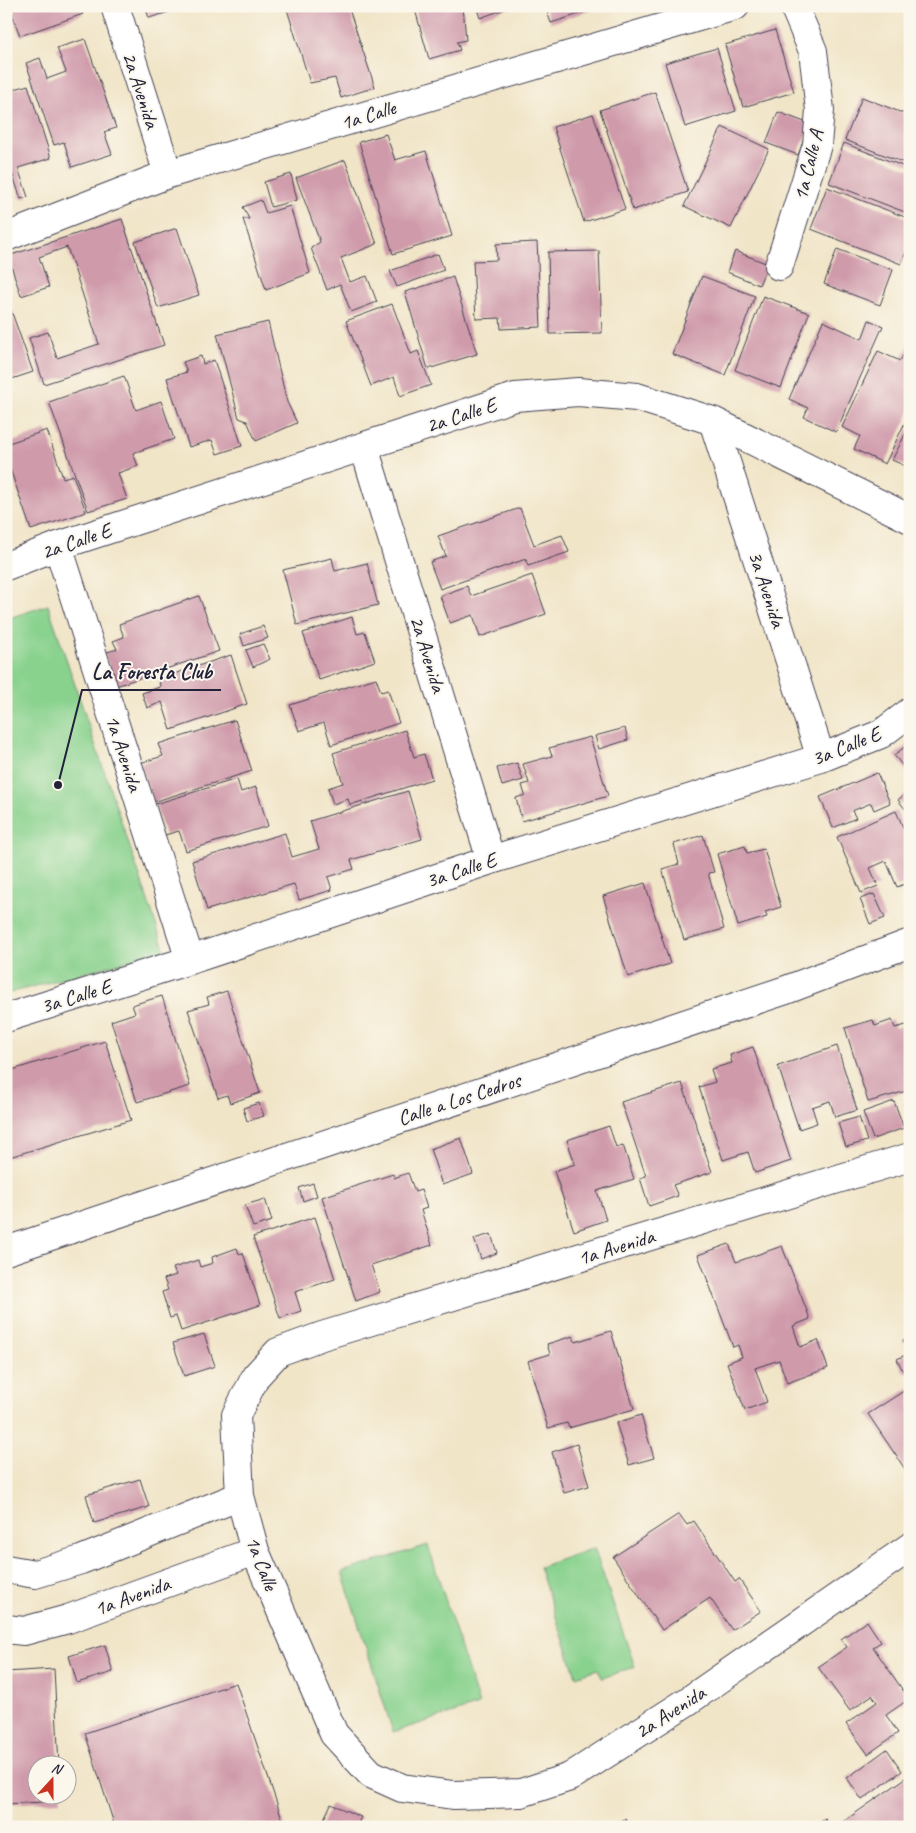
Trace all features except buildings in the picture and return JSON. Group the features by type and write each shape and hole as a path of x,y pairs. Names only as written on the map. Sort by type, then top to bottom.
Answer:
{"street":[{"name":"2a Avenida","path":"115,6 168,174"},
{"name":"1a Calle","path":"6,237 168,174 735,6"},
{"name":"1a Calle A","path":"779,266 817,145 820,110 813,51 794,6"},
{"name":"2a Calle E","path":"6,566 58,546 515,397 578,392 637,397 713,420 910,519"},
{"name":"3a Avenida","path":"713,420 821,758"},
{"name":"2a Avenida","path":"364,447 492,860"},
{"name":"1a Avenida","path":"58,546 190,960"},
{"name":"3a Calle E","path":"6,1018 190,960 492,860 821,758 882,734 910,712"},
{"name":"Calle a Los Cedros","path":"6,1250 786,990 910,943"},
{"name":"1a Avenida","path":"322,1336 910,1157"},
{"name":"1a Calle","path":"322,1336 278,1352 256,1376 236,1415 240,1496 255,1551 334,1734 371,1774 402,1788"},
{"path":"6,1569 35,1574 81,1560 240,1496"},
{"name":"2a Avenida","path":"402,1788 454,1795 521,1793 570,1777 688,1701 910,1547"},
{"name":"1a Avenida","path":"6,1629 24,1630 68,1619 255,1551"}],"green space":[{"path":"48,605 165,951 6,994 6,619"},
{"path":"428,1545 479,1705 393,1732 342,1572"},
{"path":"594,1548 635,1667 602,1678 598,1669 576,1676 539,1567"}],"place":[{"name":"La Foresta Club","path":"58,785"}]}
